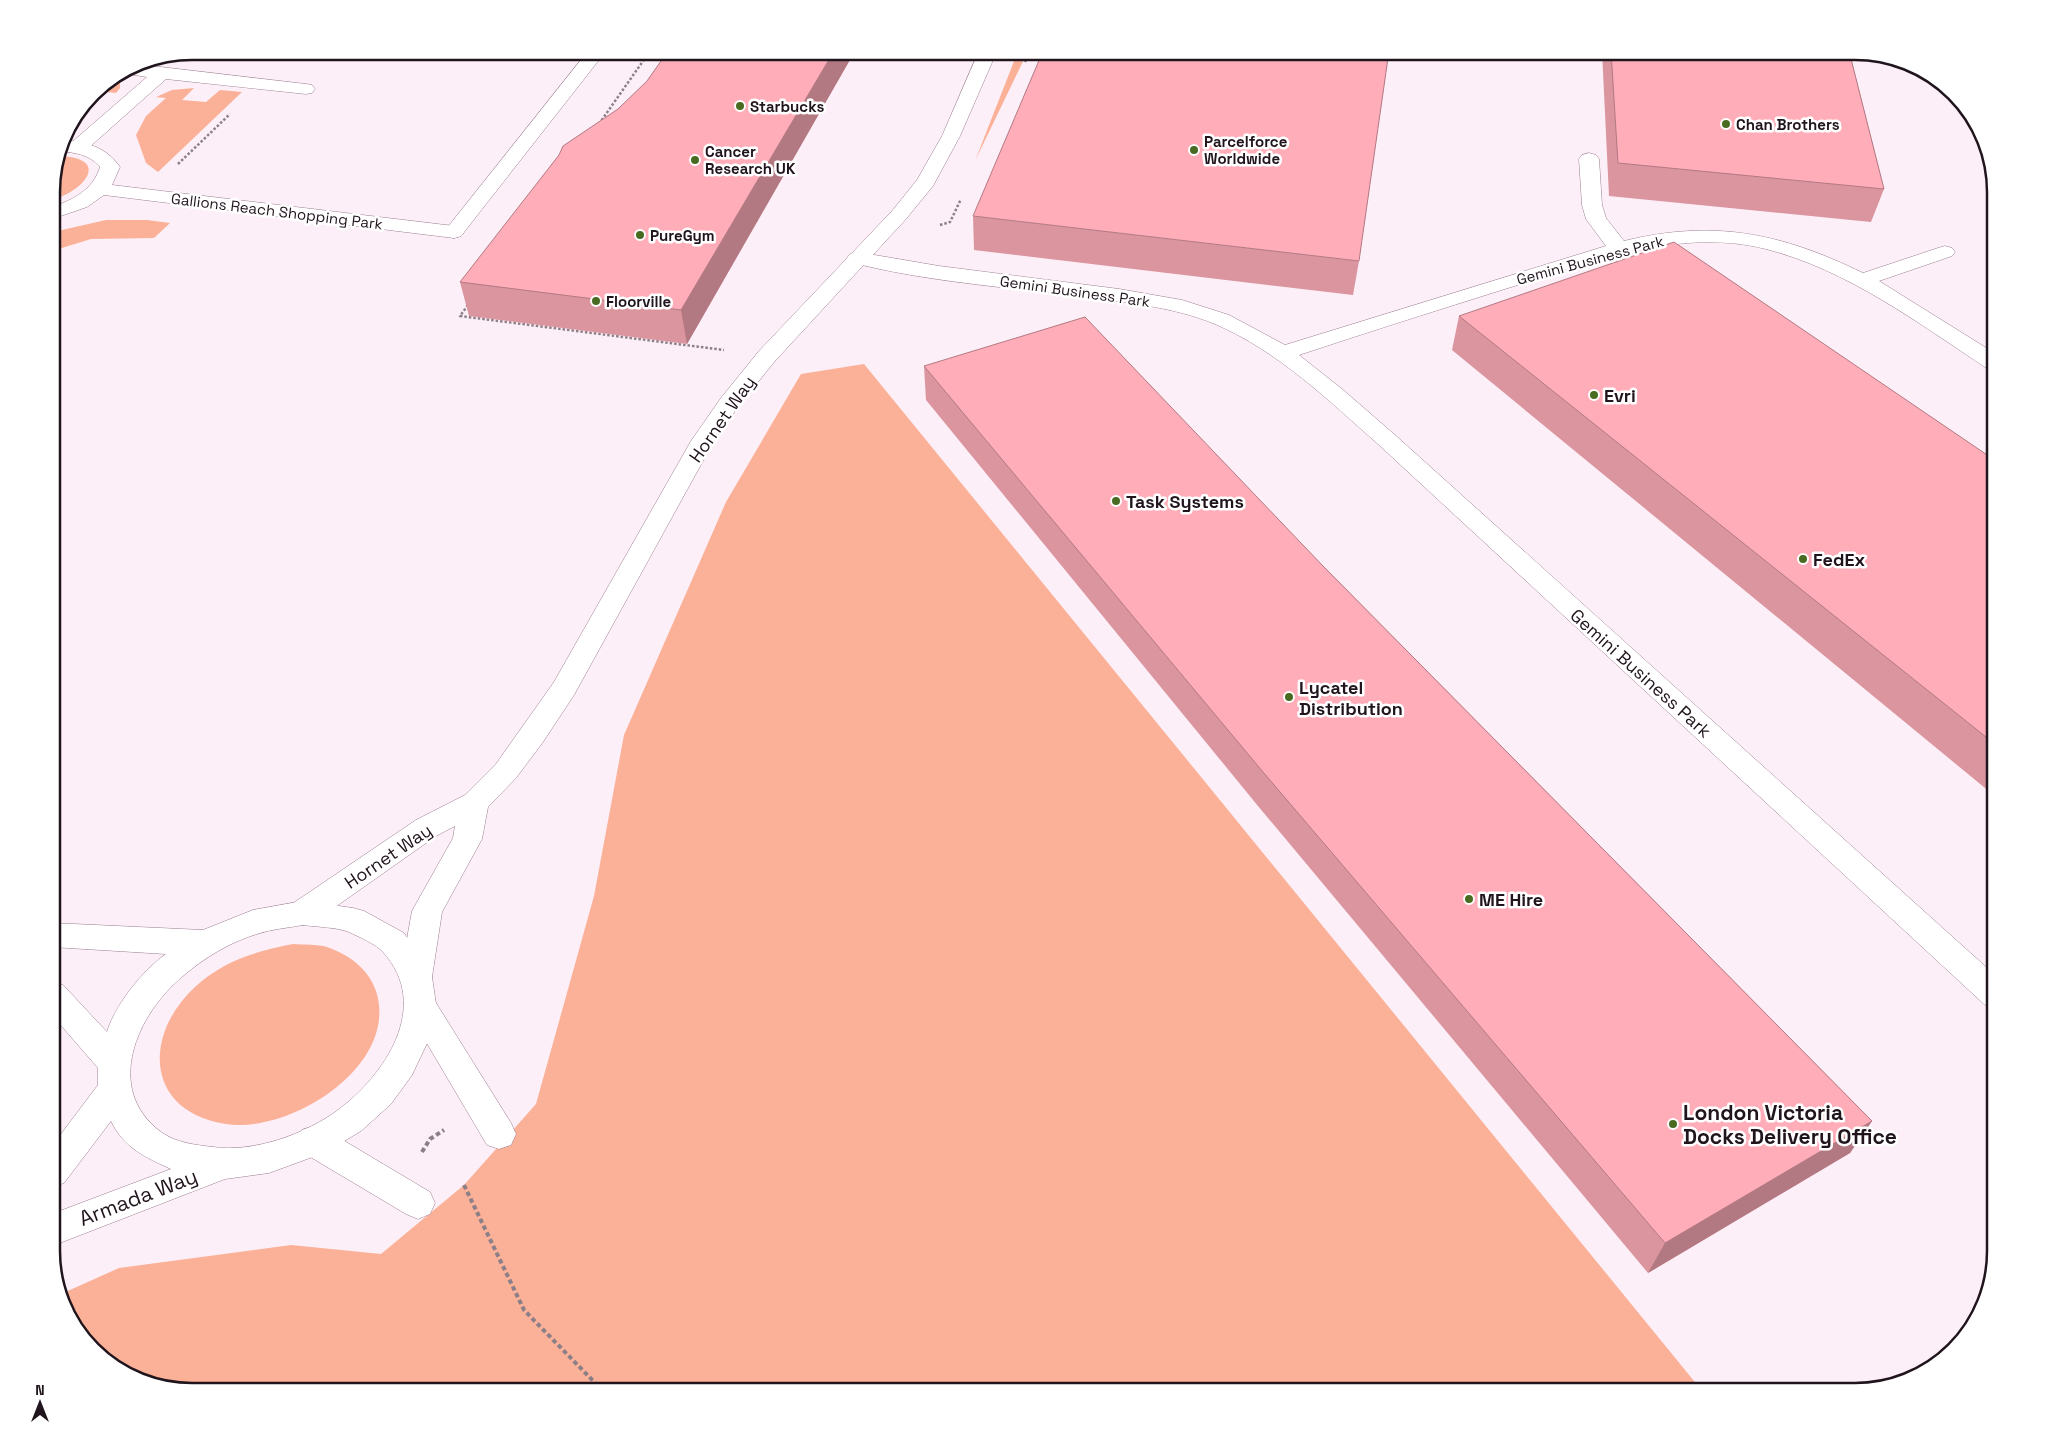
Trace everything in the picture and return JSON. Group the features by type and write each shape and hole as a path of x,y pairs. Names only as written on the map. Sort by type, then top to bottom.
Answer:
{"street":[{"name":"Gallions Reach Shopping Park","path":"100,189 454,232 590,60"},
{"name":"Hornet Way","path":"303,913 426,828 475,803 506,771 533,736 564,688 703,441 729,403 766,356 899,215 926,182 955,128 984,60"},
{"path":"142,70 306,89"},
{"path":"70,146 163,72"},
{"path":"60,210 86,200 100,189 108,178 110,167 105,158 70,146"},
{"path":"1589,159 1592,205 1596,219 1619,249"},
{"name":"Gemini Business Park","path":"1283,353 1644,242 1681,236 1708,235 1767,242 1798,252 1862,280 1987,358"},
{"path":"1862,280 1945,252"},
{"name":"Gemini Business Park","path":"857,258 951,274 1166,304 1208,315 1238,327 1283,353 1387,440 1987,988"},
{"path":"418,991 426,911 467,839 475,803"},
{"path":"60,1160 115,1076 124,1028 143,996 171,967 205,943 253,922 303,913 353,920 393,942 418,991 499,1134"},
{"path":"60,935 205,943"},
{"name":"Armada Way","path":"60,1227 224,1164 269,1158 314,1142 349,1120 379,1094 401,1066 415,1034 418,991"},
{"name":"Armada Way","path":"60,1004 115,1076 127,1120 150,1143 184,1158 224,1164"},
{"path":"314,1142 418,1204"}],"path":[{"path":"597,126 644,60"},
{"path":"472,300 460,316 766,356"},
{"path":"422,1152 430,1139 446,1129"},
{"path":"464,1185 524,1310 595,1383"}],"shaded area":[{"path":"1014,60 1024,60 975,161"},
{"path":"119,82 120,82 120,88 116,93 107,92 103,95"},
{"path":"194,88 182,100 206,102 220,90 242,92 158,172 146,163 136,135 146,116 166,98 156,97 172,90"},
{"path":"65,157 85,162 89,168 87,175 82,183 60,197 60,184"},
{"path":"106,220 147,220 170,223 154,238 91,239 60,249 60,231"},
{"path":"864,364 1696,1383 192,1383 166,1380 134,1369 112,1356 87,1331 78,1317 67,1291 119,1268 291,1245 381,1254 464,1185 536,1104 594,896 624,735 726,502 801,374"},
{"path":"293,944 327,947 350,958 363,969 376,991 379,1018 372,1044 356,1068 334,1089 308,1106 280,1118 252,1124 226,1124 200,1117 180,1104 167,1088 161,1069 160,1049 166,1027 178,1006 195,987 217,970 241,958"}],"building":[{"path":"662,60 829,60 681,310 460,282 559,155 563,146 618,109 647,81"},
{"name":"Parcelforce Worldwide","path":"1039,60 1388,60 1359,261 973,216"},
{"name":"Chan Brothers","path":"1612,60 1851,60 1884,189 1618,163"},
{"path":"1674,242 1987,455 1987,738 1459,316"},
{"path":"1085,317 1323,566 1872,1121 1665,1243 1263,772 924,366"}],"place":[{"name":"Starbucks","path":"740,106"},
{"name":"Chan Brothers","path":"1726,124"},
{"name":"Parcelforce Worldwide","path":"1194,150"},
{"name":"Cancer Research UK","path":"695,160"},
{"name":"PureGym","path":"640,235"},
{"name":"Floorville","path":"596,301"},
{"name":"Evri","path":"1594,395"},
{"name":"Task Systems","path":"1116,501"},
{"name":"FedEx","path":"1803,559"},
{"name":"Lycatel Distribution","path":"1289,697"},
{"name":"ME Hire","path":"1469,899"},
{"name":"London Victoria Docks Delivery Office","path":"1673,1124"}]}
